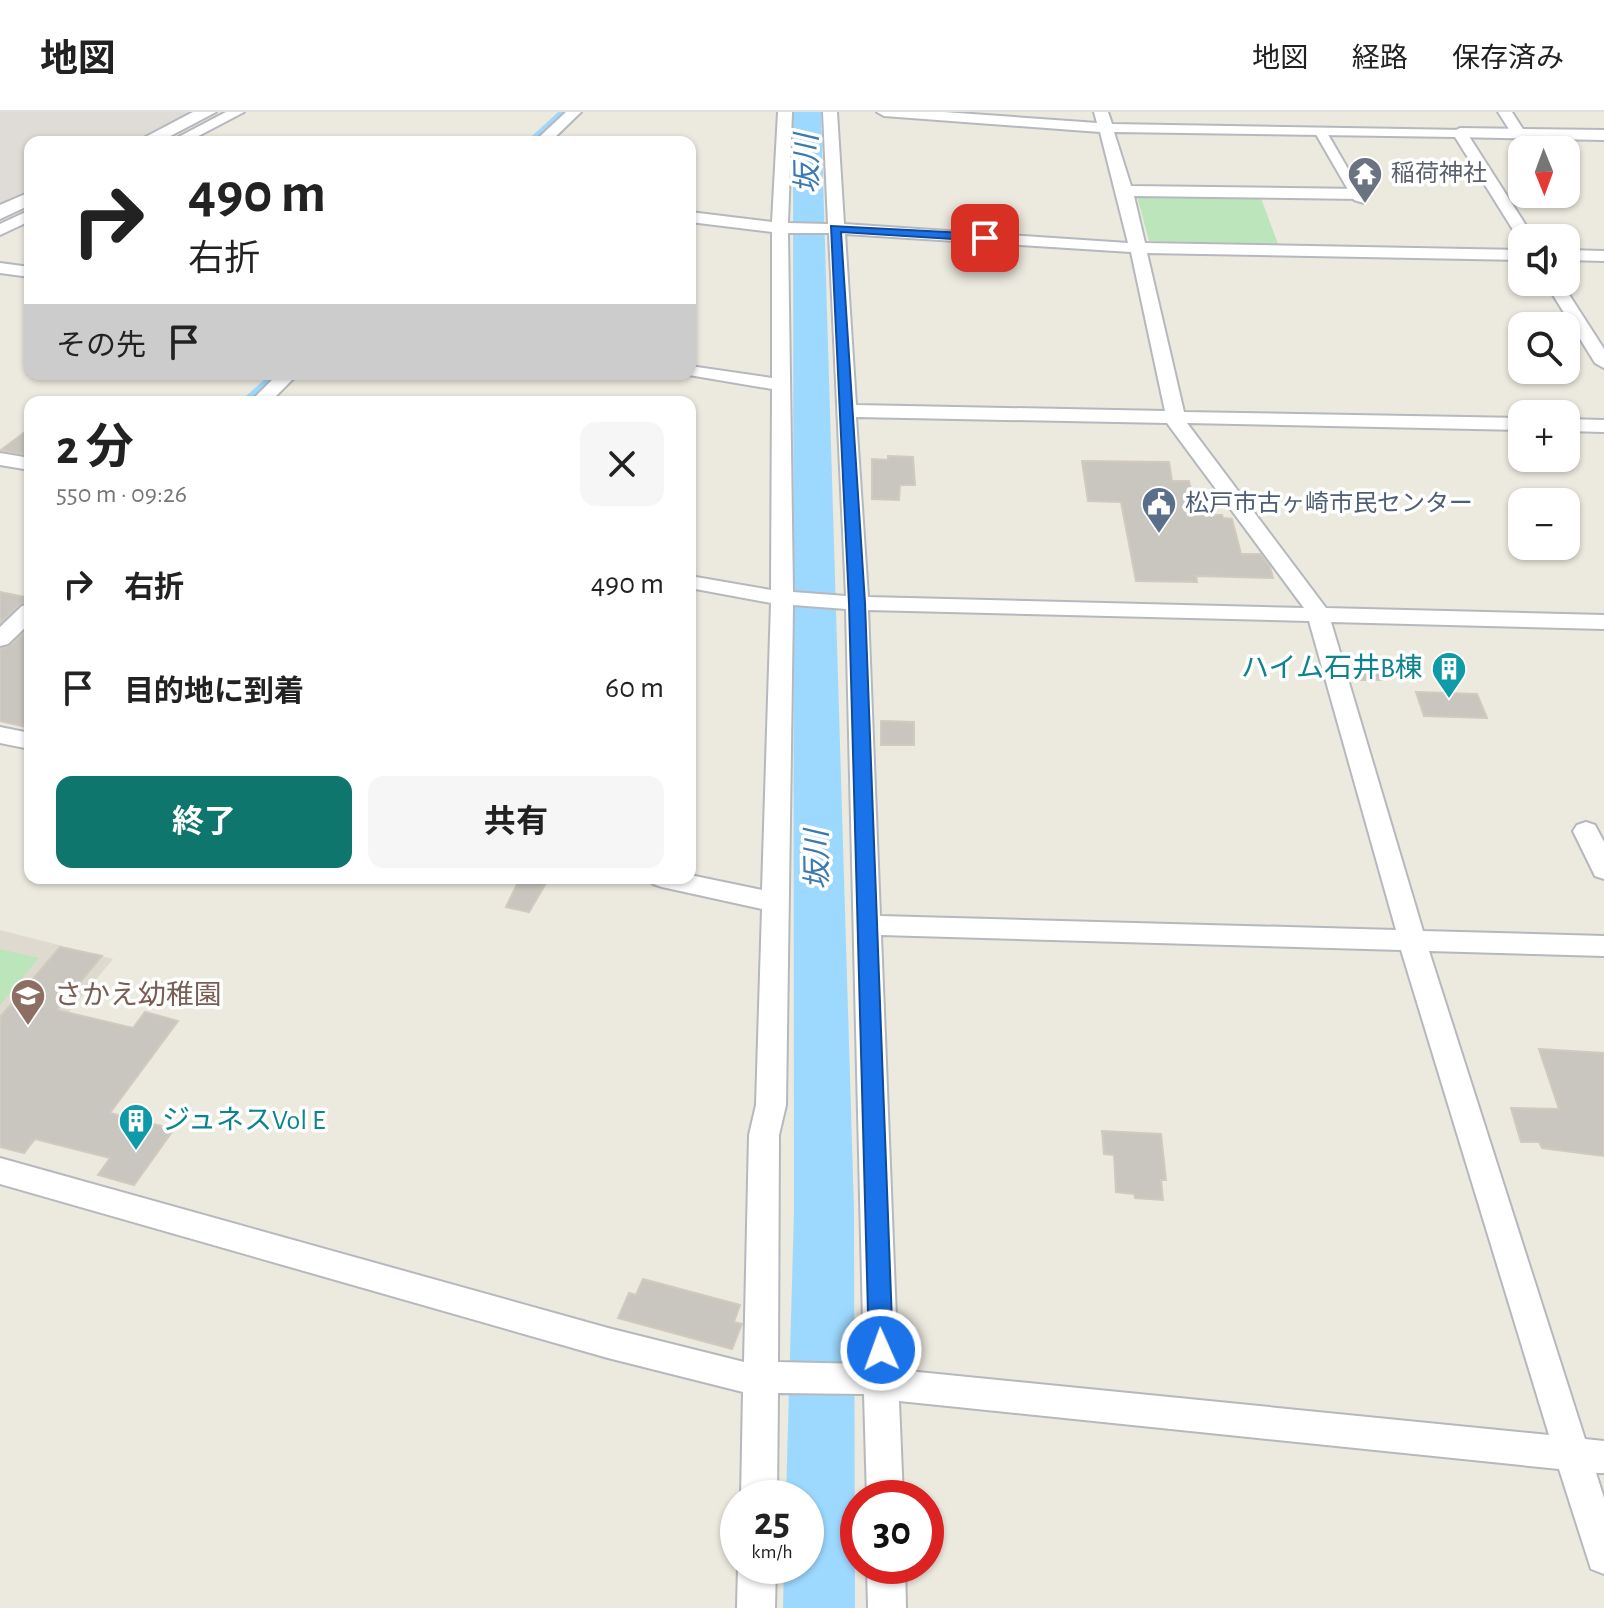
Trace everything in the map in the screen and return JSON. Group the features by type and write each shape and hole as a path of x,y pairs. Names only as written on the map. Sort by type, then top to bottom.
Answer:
{"street":[{"path":"157,136 207,112"},
{"path":"188,136 237,112"},
{"path":"548,136 574,112"},
{"path":"759,1480 764,1135 771,1105 774,902 786,598 780,228 785,112"},
{"path":"830,112 847,411 851,602 885,1480"},
{"path":"884,112 1320,131 1604,135"},
{"path":"1505,112 1519,134"},
{"path":"1104,120 1125,191 1175,418 1318,615 1412,940 1589,1456 1604,1556"},
{"path":"1320,131 1359,196"},
{"path":"1460,133 1517,224"},
{"path":"1125,191 1359,196"},
{"path":"0,213 24,201"},
{"path":"0,230 24,218"},
{"path":"696,218 780,228 1137,248 1508,255"},
{"path":"1580,255 1604,256"},
{"path":"0,268 24,271"},
{"path":"1562,296 1604,363"},
{"path":"696,372 782,385"},
{"path":"265,396 283,380"},
{"path":"847,411 1508,424"},
{"path":"1580,425 1604,426"},
{"path":"0,459 24,463"},
{"path":"696,583 786,598 851,602 1604,622"},
{"path":"0,639 24,617"},
{"path":"1586,831 1604,870"},
{"path":"690,884 774,902"},
{"path":"865,925 1604,946"},
{"path":"0,1171 608,1343 743,1377 882,1381 919,1390 1589,1456"},
{"path":"756,1608 757,1584"},
{"path":"886,1584 887,1608"}],"shaded area":[{"path":"0,112 192,112 142,136 24,136 24,193 0,204"},
{"name":"さかえ幼稚園","path":"0,930 113,959 0,1095"}],"green space":[{"path":"1137,196 1261,198 1278,244 1149,241"},
{"path":"0,949 39,958 0,1005"}],"building":[{"path":"24,433 24,454 1,450"},
{"path":"888,456 913,457 915,485 900,485 899,500 872,499 872,459 888,460"},
{"path":"1082,461 1169,462 1172,481 1189,481 1197,515 1222,515 1223,518 1232,519 1241,554 1260,554 1270,567 1273,578 1196,576 1197,582 1136,581 1121,502 1088,501"},
{"path":"0,592 24,597 24,603 0,623"},
{"path":"24,633 24,727 0,721 0,649 10,646"},
{"path":"1350,659 1374,659 1382,680 1357,680"},
{"name":"ハイム石井B棟","path":"1416,692 1477,694 1487,718 1424,716"},
{"path":"881,721 914,722 914,745 881,745"},
{"path":"517,884 545,884 529,912 506,907"},
{"path":"60,947 102,956 57,1010 133,1028 145,1012 178,1021 110,1113 174,1129 134,1185 98,1175 110,1158 35,1139 24,1153 0,1147 0,1017"},
{"path":"1539,1049 1604,1053 1604,1156 1542,1148 1539,1142 1521,1142 1511,1108 1559,1109"},
{"path":"1102,1131 1161,1134 1166,1180 1161,1180 1163,1200 1135,1198 1134,1194 1116,1192 1114,1155 1104,1154"},
{"path":"643,1279 740,1305 734,1322 742,1324 732,1349 618,1318 629,1293 636,1295"}],"waterway":[{"path":"536,136 562,112"},
{"name":"坂川","path":"807,112 824,1210 819,1608"},
{"path":"251,396 268,380"},
{"path":"0,624 24,602"}],"place":[{"name":"稲荷神社","path":"1365,205"},
{"name":"松戸市古ヶ崎市民センター","path":"1159,535"},
{"name":"ハイム石井B棟","path":"1449,700"},
{"name":"さかえ幼稚園","path":"28,1027"},
{"name":"ジュネスVol E","path":"136,1152"}],"route":[{"path":"881,1350 857,603 835,229 985,238"}]}
